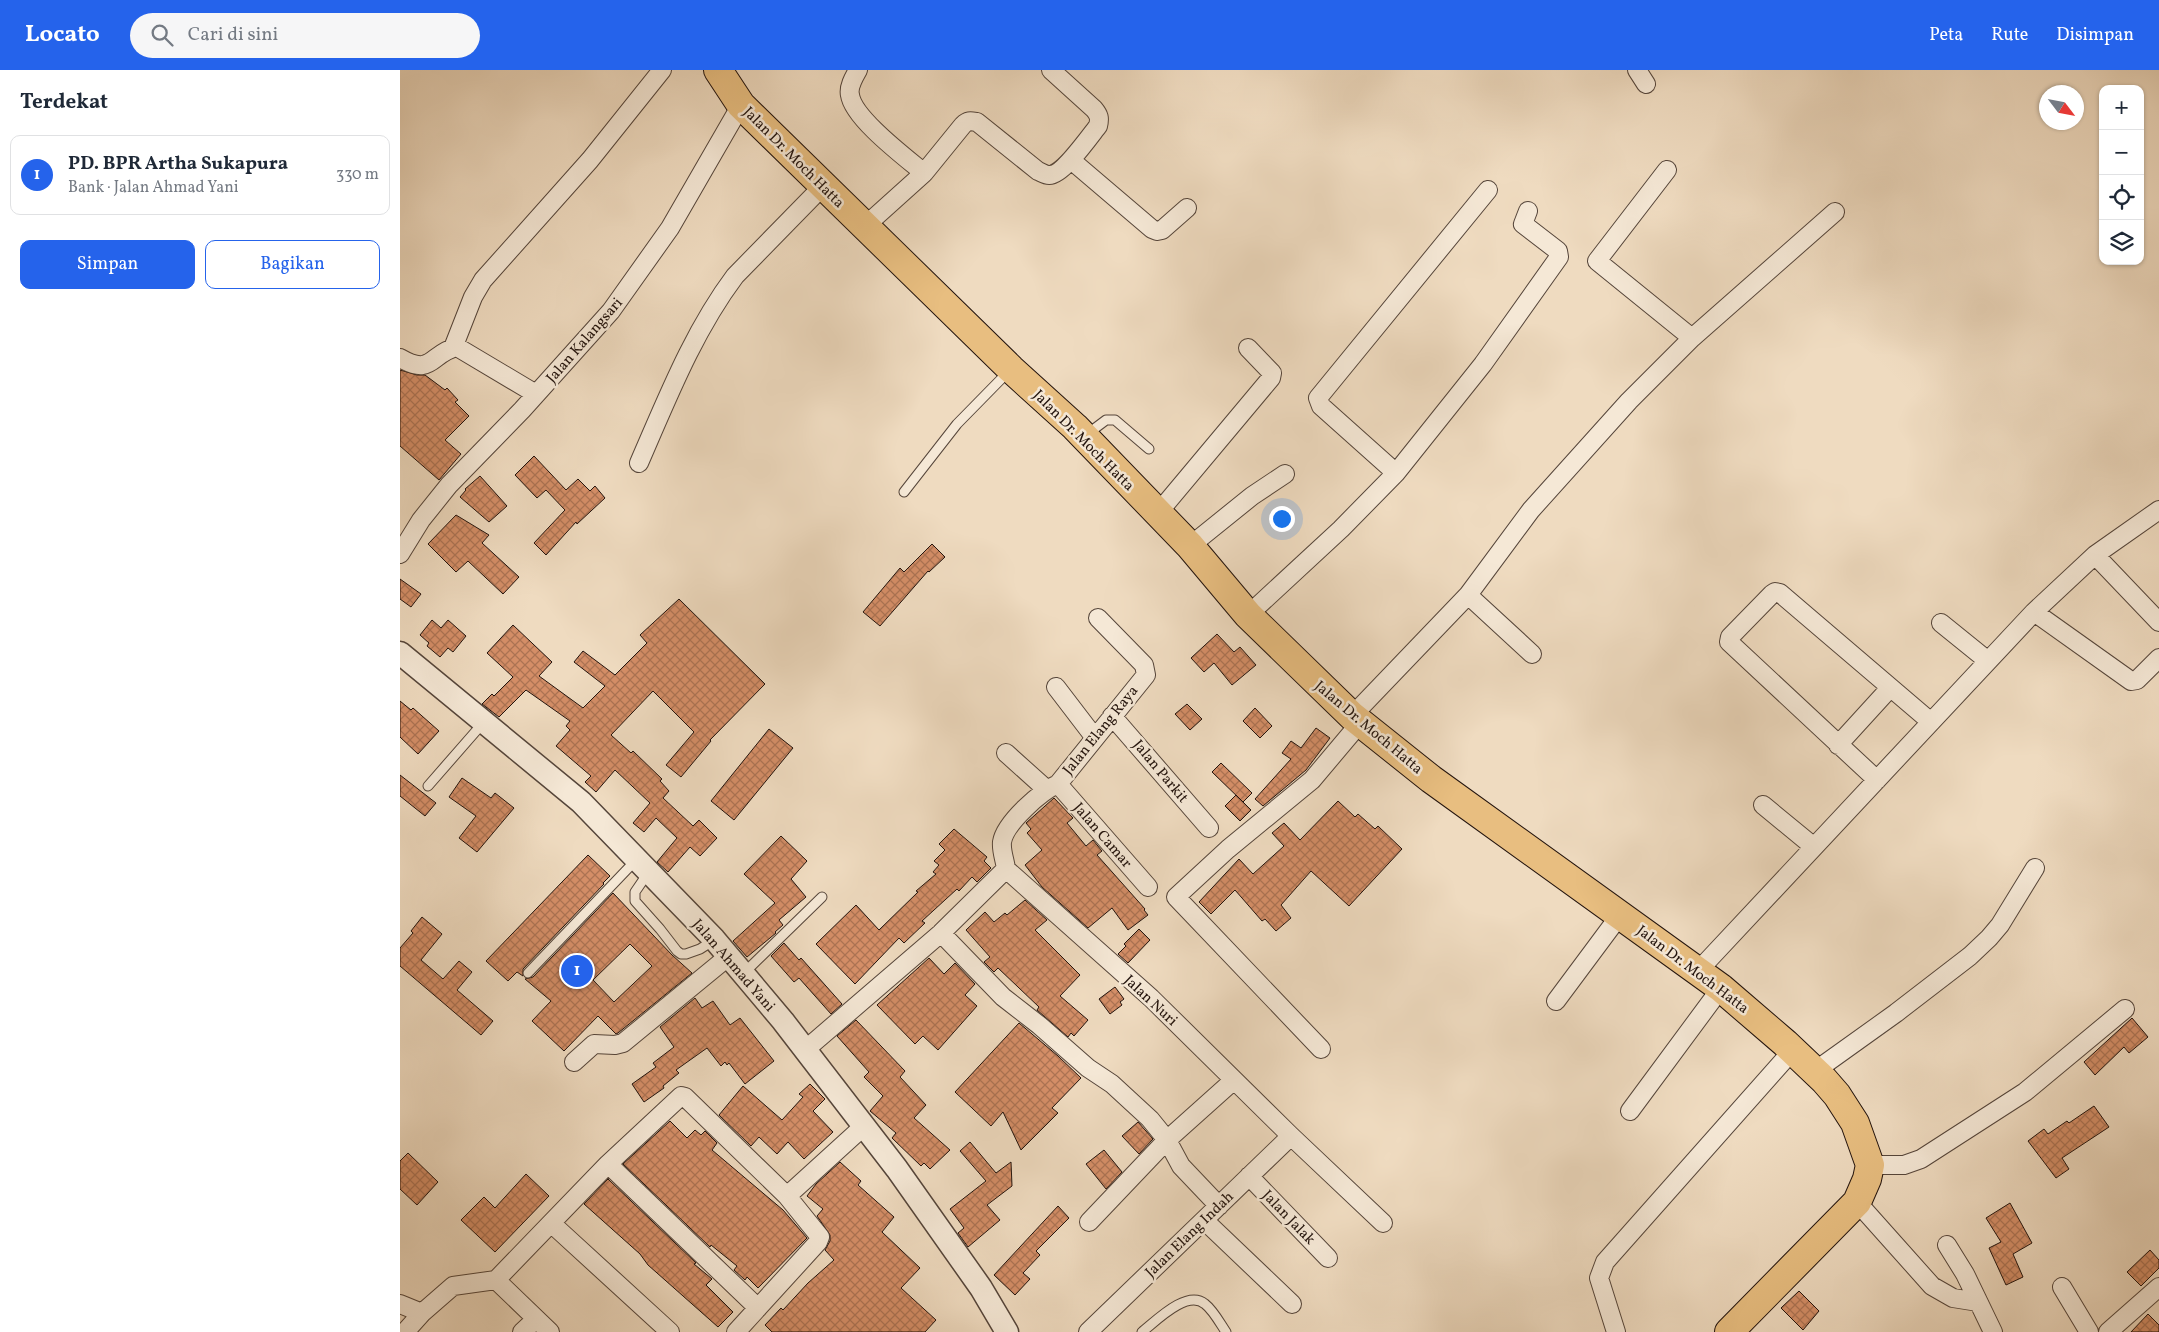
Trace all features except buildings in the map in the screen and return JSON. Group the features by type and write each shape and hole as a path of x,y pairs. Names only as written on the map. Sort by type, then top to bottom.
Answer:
{"highway":[{"name":"Jalan Dr. Moch Hatta","path":"718,70 741,105 1011,369 1084,437 1190,546 1248,615 1356,720 1431,779 1721,988 1793,1050 1837,1095 1855,1123 1870,1165"},
{"path":"1730,1332 1857,1202 1867,1179 1870,1165"}],"street":[{"path":"453,348 473,296 483,280 590,160 662,70"},
{"path":"858,70 853,78 849,93 852,104 861,117 924,174"},
{"path":"864,226 924,174 967,121 978,122 1038,171 1048,176 1054,174 1071,160 1098,126 1100,116 1051,70"},
{"name":"Jalan Kalangsari","path":"400,554 421,520 448,485 536,394 611,311 665,236 741,105"},
{"path":"1071,160 1152,230 1162,230 1187,208"},
{"path":"1667,170 1596,261 1692,338"},
{"path":"639,463 681,366 723,291 734,276 823,186"},
{"path":"1396,473 1321,406 1318,398 1488,190"},
{"path":"1248,615 1341,529 1396,473 1483,364 1559,257 1558,251 1523,224 1528,211"},
{"path":"1320,1049 1176,897 1228,849 1312,780 1356,720 1468,595 1531,510 1629,401 1692,338 1835,212"},
{"path":"400,358 412,365 423,366 453,348 461,348 536,394"},
{"path":"1158,513 1271,378 1272,373 1248,348"},
{"path":"1190,546 1252,496 1285,474"},
{"path":"1698,971 2034,612 2095,555 2159,510"},
{"path":"2095,555 2159,622"},
{"path":"1877,780 1729,642 1730,637 1772,594 1778,592 1931,722"},
{"path":"1468,595 1532,654"},
{"path":"2034,612 2131,681 2137,680 2159,658"},
{"name":"Jalan Elang Raya","path":"1006,869 1002,850 1004,835 1008,828 1052,787 1146,675 1144,665 1098,618"},
{"path":"1941,623 1988,661"},
{"name":"Jalan Ahmad Yani","path":"400,653 581,802 722,948 744,973 864,1126 981,1288 1007,1332"},
{"path":"1056,688 1095,738"},
{"path":"1838,745 1890,688"},
{"name":"Jalan Parkit","path":"1112,716 1209,828"},
{"name":"Jalan Camar","path":"1006,753 1052,787 1148,887"},
{"path":"1763,805 1814,848"},
{"path":"1815,1071 1970,956 2000,925 2035,868"},
{"path":"805,1050 941,933 1006,869"},
{"name":"Jalan Nuri","path":"1006,869 1151,998 1291,1136 1383,1223"},
{"path":"1556,1001 1620,915"},
{"path":"941,933 1003,998 1040,1025 1088,1068 1112,1084 1150,1120 1167,1140 1181,1166 1219,1206"},
{"path":"574,1062 594,1044 615,1045 624,1042 722,948"},
{"path":"1630,1111 1721,988"},
{"path":"1870,1165 1904,1164 1921,1159 2025,1092 2125,1009"},
{"path":"1616,1332 1600,1284 1599,1278 1602,1267 1793,1050"},
{"path":"1089,1222 1167,1140 1234,1080"},
{"path":"405,1332 422,1312 453,1286 496,1280 608,1164 683,1096 787,1196 819,1234 820,1239 736,1332"},
{"path":"787,1196 864,1126"},
{"name":"Jalan Elang Indah","path":"1088,1332 1291,1136"},
{"path":"608,1164 758,1308"},
{"name":"Jalan Jalak","path":"1249,1176 1328,1258"},
{"path":"1857,1202 1932,1286 1952,1298 1978,1302"},
{"path":"1205,1221 1292,1304"},
{"path":"552,1223 670,1332"},
{"path":"1948,1245 1994,1332"},
{"path":"496,1280 550,1332"},
{"path":"2062,1287 2088,1332"},
{"path":"2108,1332 2159,1287"},
{"path":"400,1304 422,1312"},
{"path":"522,1332 536,1319"}],"lane":[{"path":"904,492 957,424 1011,369"},
{"path":"1084,437 1110,419 1115,420 1149,449"},
{"path":"428,786 483,722"},
{"path":"643,866 635,892 635,901 677,951 686,954 700,949 722,948"},
{"path":"528,973 643,866"},
{"path":"744,973 822,897"},
{"path":"1142,1332 1181,1302 1194,1299 1204,1303 1226,1332"}],"place":[{"name":"PD. BPR Artha Sukapura","path":"577,971"}]}
